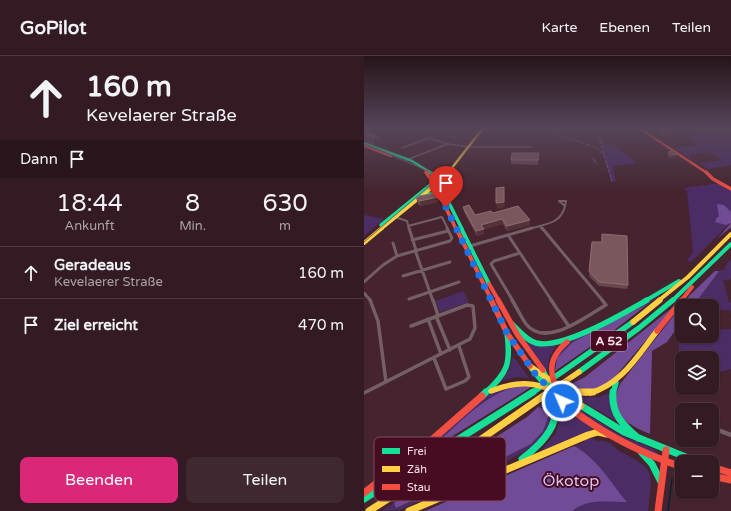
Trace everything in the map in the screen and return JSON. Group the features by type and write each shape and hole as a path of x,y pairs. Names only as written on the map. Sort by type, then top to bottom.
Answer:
{"main road":[{"path":"378,149 423,170 434,183 522,343 555,384 570,392 587,395 603,391 617,381"},
{"path":"379,149 427,169 507,333 536,375 572,410 607,434 640,451 675,465"},
{"path":"364,239 445,175 466,149"},
{"path":"364,243 419,198 466,149"},
{"path":"673,149 731,188"},
{"path":"419,198 430,194 440,195"},
{"name":"A 52","path":"464,437 529,396 630,325 693,272 731,234"},
{"name":"A 52","path":"484,437 535,404 637,330 700,276 731,244"},
{"path":"512,324 526,338 542,344 558,342 577,335 658,294 693,272"},
{"path":"638,438 618,419 612,408 611,395 617,381 700,276"},
{"path":"434,437 501,379 508,369 511,354 507,333"},
{"path":"572,410 555,384 550,372 552,357 561,346 577,335"},
{"path":"530,366 555,384 581,406"},
{"path":"517,463 542,444 553,426 556,405 543,370"},
{"path":"480,398 498,387 515,381 532,382 561,394 612,426 679,455"},
{"path":"506,468 592,433 607,434"},
{"path":"658,511 666,450"},
{"path":"640,451 652,464 662,484"},
{"path":"719,469 731,473"},
{"path":"719,477 731,480"},
{"path":"364,493 374,485"},
{"name":"A 52","path":"364,499 374,493"},
{"name":"A 52","path":"369,511 385,501"},
{"path":"409,511 432,501"}],"street":[{"path":"406,160 434,149"},
{"path":"470,246 559,220 563,215 565,206"},
{"path":"390,218 396,217 406,221 437,316 450,350"},
{"path":"364,282 383,265 397,256 450,240 452,238 442,217 408,226"},
{"path":"520,253 494,260 491,264 531,330 544,334 554,332 606,305 540,226"},
{"path":"412,240 448,231"},
{"path":"508,235 568,325"},
{"path":"393,243 397,256"},
{"path":"403,276 450,262"},
{"path":"409,299 459,282"},
{"path":"364,293 371,298 378,318 386,382"},
{"path":"364,393 459,346 470,339 474,334 475,320 473,306 467,305 411,326"},
{"path":"428,319 441,354"},
{"path":"434,358 446,389 465,381 469,377 459,346"},
{"path":"719,431 731,435"}],"green space":[{"path":"602,149 620,149 637,163 613,166 616,181 611,182"},
{"path":"677,149 731,149 731,165 708,169","holes":["709,152 722,160 700,163 688,155"]},
{"path":"720,183 731,191 731,222 691,262 687,260 693,252 687,191 683,188"},
{"path":"717,204 724,205 731,212 731,223 726,225 715,222 717,217 719,217"},
{"path":"364,215 384,219 364,236"},
{"path":"731,223 731,227 718,238"},
{"path":"731,259 731,278 728,281 723,279 729,302 731,303 731,315 730,310 719,309 719,299 697,299 720,270 725,270 725,266"},
{"path":"715,271 719,271 698,299 687,299"},
{"path":"463,291 469,302 440,312 436,301"},
{"path":"661,295 557,358 554,372 553,362 564,346"},
{"path":"648,304 613,331 555,371 557,358 573,342"},
{"path":"675,306 608,385 599,389 579,392 569,385 585,377"},
{"path":"675,314 675,331 667,342 652,351 650,434 626,421 617,410 615,403 616,394 620,384"},
{"path":"731,329 731,369 719,372 719,351 680,351 678,343 719,343 719,330"},
{"path":"523,339 541,345 557,344 549,358 548,371"},
{"path":"513,356 529,378 516,377 501,381 509,370"},
{"path":"531,384 531,387 504,391 492,397 469,414 444,437 440,437 484,397 499,388"},
{"path":"519,386 531,387 451,437 444,437 481,404 506,390"},
{"path":"610,393 618,422 577,398 598,397"},
{"path":"551,398 553,410 549,427 537,444 506,461 506,456 531,444 550,412 538,407"},
{"path":"558,400 576,417 594,429 539,453 556,433 560,418"},
{"path":"571,404 620,435 654,449 660,457 601,429"},
{"path":"538,407 550,412 543,431 531,444 506,456 506,437 496,437 527,417"},
{"name":"Ökotop","path":"590,437 594,440 605,441 642,464 650,475 651,481 648,511 425,511 448,501 506,501 506,476 584,442 584,439"},
{"name":"Ökotop","path":"574,446 597,464 627,502 591,502 572,511 425,511 448,501 506,501 506,476"},
{"path":"397,501 411,501 396,508 394,503"},
{"path":"409,501 420,501 400,510 382,511 394,503 396,507"}],"building":[{"path":"673,151 677,154 672,155 668,152"},
{"path":"512,153 539,153 538,160 511,160"},
{"path":"504,187 504,202 496,203 496,188"},
{"path":"435,193 437,197 420,201 416,198 419,196"},
{"path":"469,205 475,215 491,211 493,213 518,206 530,220 507,226 502,219 481,225 484,229 476,231 463,207"},
{"path":"602,234 627,236 628,285 599,282 589,271 592,242 602,242"}],"waterway":[{"path":"668,511 672,479"}],"tram line":[{"path":"364,242 436,180 433,174 426,170 376,149"},
{"path":"593,158 596,163"}],"railway":[{"path":"598,149 604,155"},
{"path":"602,149 612,181"}],"traffic: fast":[{"path":"381,149 412,161 435,175 489,284"},
{"path":"381,225 434,182"},
{"path":"419,198 430,194 440,195"},
{"path":"579,372 620,343 659,312 696,280 731,244"},
{"path":"512,324 525,337 537,344 556,342 592,329 679,281"},
{"path":"463,437 521,401 633,322"},
{"path":"482,396 503,375 509,362 507,333"},
{"path":"532,369 546,386"},
{"path":"522,459 536,448 549,434 556,418 557,409 555,400 543,370"},
{"path":"616,383 613,392 613,401 616,414 625,426 638,438"},
{"path":"580,405 624,432 681,455"},
{"path":"642,453 652,464 661,482"},
{"path":"364,499 374,493"}],"traffic: slow":[{"path":"364,243 444,178 466,149"},
{"path":"633,322 688,277 731,234"},
{"path":"530,366 553,383 572,392 589,394 603,390 616,381 657,331"},
{"path":"484,437 579,372"},
{"path":"491,391 516,383 527,383 548,388 581,406"},
{"path":"561,395 572,410"},
{"path":"506,470 588,435 598,432 607,434"},
{"path":"369,511 385,501"},
{"path":"409,511 433,501"}],"traffic: jam":[{"path":"373,149 391,156"},
{"path":"672,149 711,175 713,179 731,189"},
{"path":"426,172 436,187 507,333 530,366"},
{"path":"435,175 445,175"},
{"path":"489,284 517,334 543,370"},
{"path":"657,331 692,287"},
{"path":"554,382 551,365 558,350 567,342"},
{"path":"435,437 482,396"},
{"path":"571,409 596,428 610,436 638,450 675,465"},
{"path":"658,511 666,450"},
{"path":"719,469 731,473"},
{"path":"719,477 731,480"},
{"path":"364,493 374,485"}],"route":[{"path":"446,207 507,333 536,375 562,401"}]}
